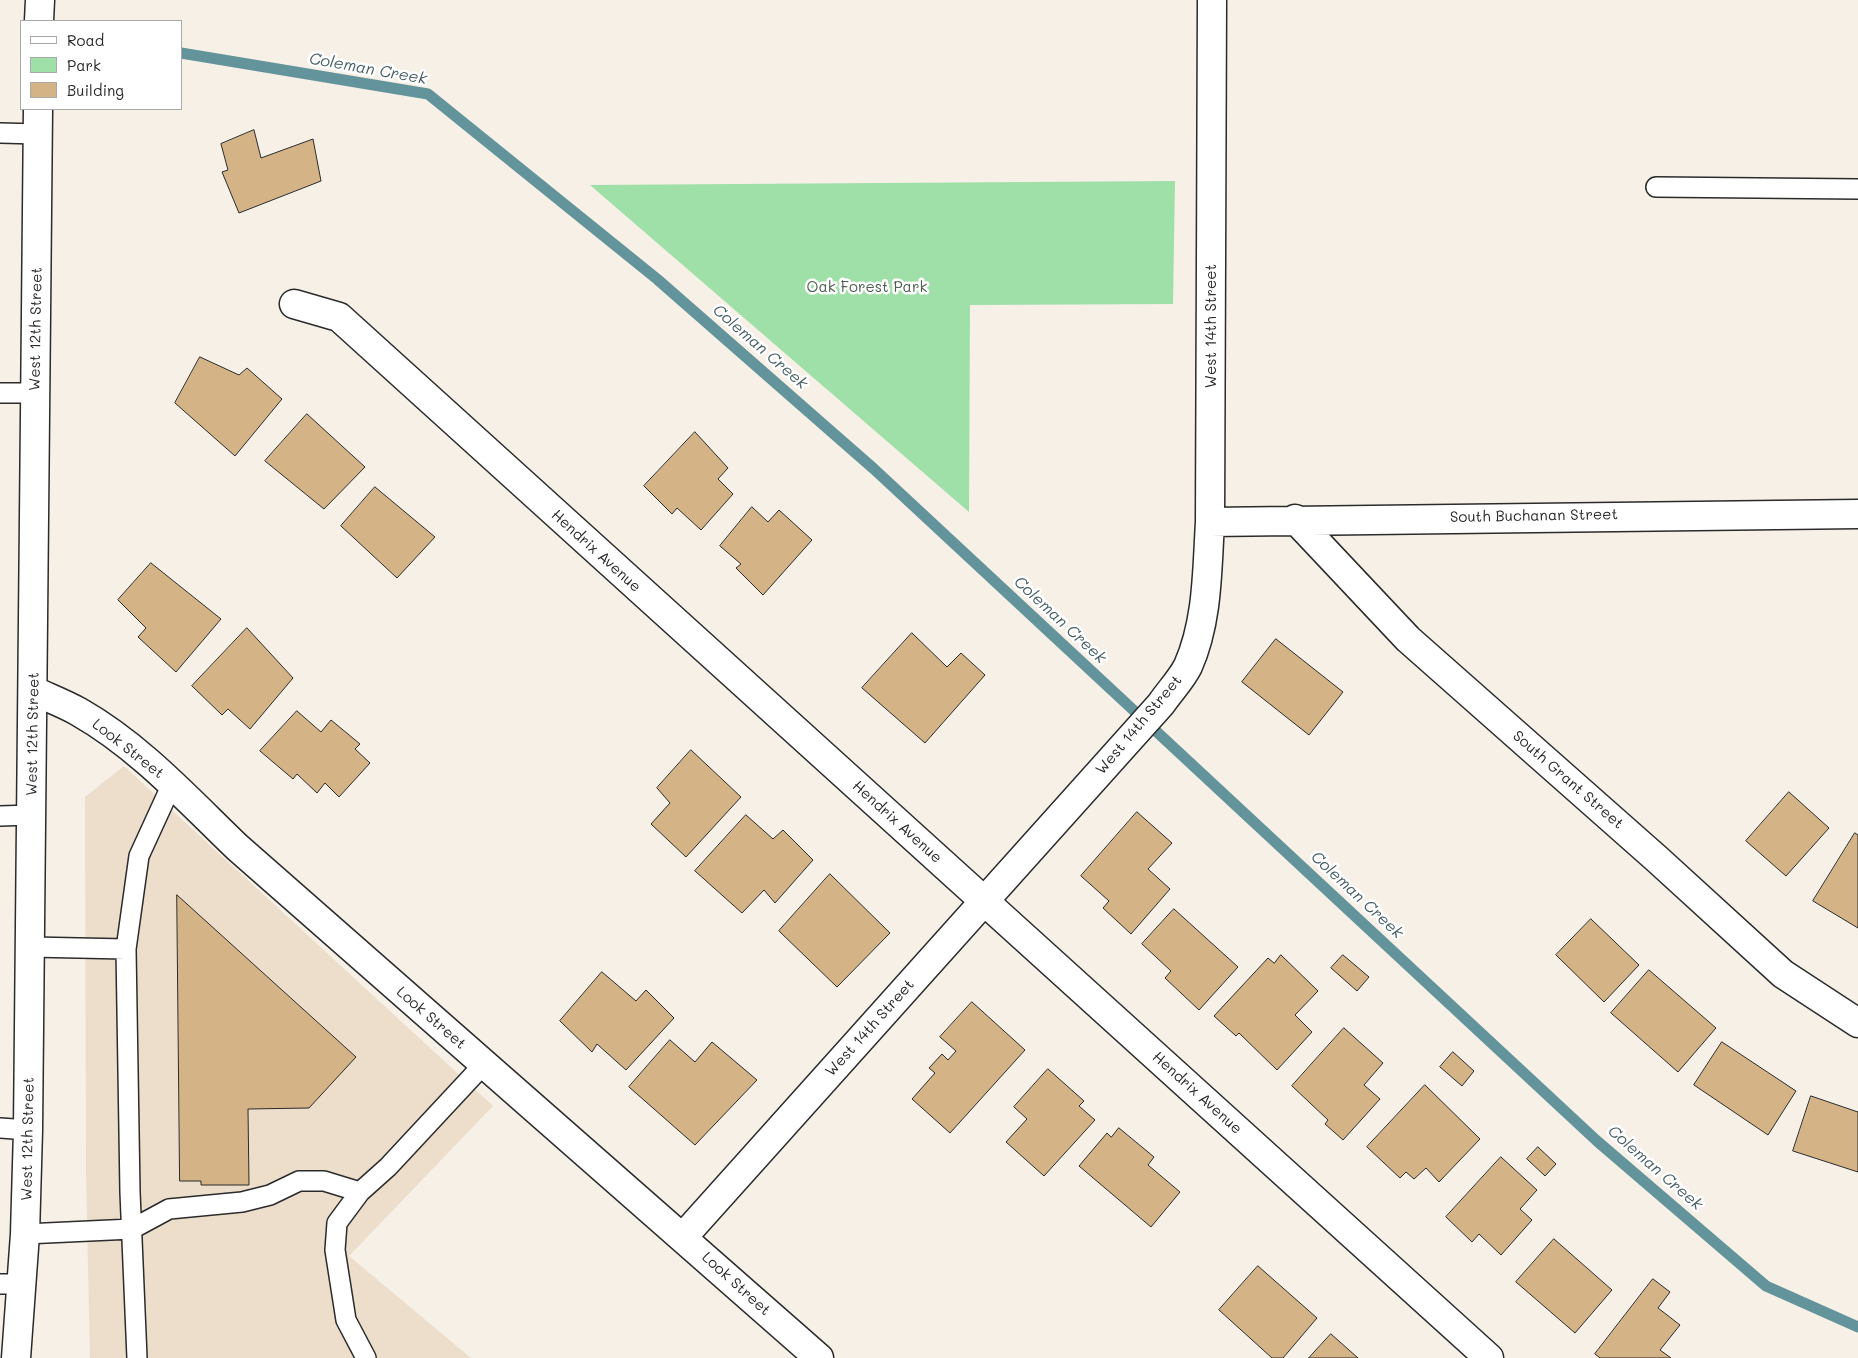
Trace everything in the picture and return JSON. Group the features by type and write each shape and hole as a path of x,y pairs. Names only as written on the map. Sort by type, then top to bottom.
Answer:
{"street":[{"path":"40,0 40,20"},
{"name":"West 14th Street","path":"683,1237 1161,704 1187,668 1195,648 1205,606 1210,522 1212,0"},
{"name":"West 12th Street","path":"16,1358 10,1284 25,1234 28,1130 34,691 38,121"},
{"name":"Hendrix Avenue","path":"294,304 339,317 624,578 984,900 1489,1358"},
{"name":"South Buchanan Street","path":"1210,522 1295,519 1858,514"},
{"name":"South Grant Street","path":"1295,519 1408,639 1650,852 1783,974 1858,1023"},
{"name":"Look Street","path":"34,691 80,712 126,745 172,784 237,847 483,1065 683,1237 819,1358"}],"lane":[{"path":"0,133 38,121"},
{"path":"1656,187 1858,189"},
{"path":"0,393 35,393"},
{"path":"137,1358 132,1229 126,949 139,856 172,784"},
{"path":"0,816 32,815"},
{"path":"31,947 126,949"},
{"path":"366,1358 346,1320 334,1250 337,1223 360,1192 388,1167 483,1065"},
{"path":"0,1128 28,1130"},
{"path":"25,1234 132,1229 169,1209 242,1202 270,1195 299,1181 324,1182 360,1192"}],"shaded area":[{"path":"124,766 493,1106 349,1256 471,1358 90,1358 86,1173 85,797"}],"green space":[{"name":"Oak Forest Park","path":"1175,181 1173,304 970,305 969,512 590,185"}],"building":[{"path":"254,130 261,158 313,139 321,181 239,213 222,172 228,170 221,144"},
{"path":"200,357 239,375 247,368 282,399 235,456 175,403"},
{"path":"307,414 365,467 324,509 265,461"},
{"path":"695,432 728,468 718,479 733,494 701,530 677,508 672,514 644,486"},
{"path":"375,487 435,537 397,578 341,526"},
{"path":"752,507 768,522 779,510 812,540 763,595 736,568 741,564 720,546"},
{"path":"151,563 221,619 176,672 138,637 146,628 118,600"},
{"path":"247,628 293,678 250,729 228,709 222,715 192,686"},
{"path":"912,633 947,667 961,653 985,675 925,743 862,688"},
{"path":"1276,639 1343,692 1309,735 1242,682"},
{"path":"297,711 321,732 331,720 360,744 355,749 370,763 339,797 325,783 317,793 297,774 293,779 260,751"},
{"path":"691,750 741,797 686,857 651,824 670,803 657,788"},
{"path":"1789,792 1829,828 1786,876 1746,841"},
{"path":"1137,812 1172,843 1148,869 1170,889 1131,934 1103,908 1109,901 1081,876"},
{"path":"746,815 773,839 783,830 813,860 775,903 764,890 742,913 695,871"},
{"path":"1855,833 1858,835 1858,928 1813,901"},
{"path":"830,874 890,933 837,987 779,931"},
{"path":"177,895 356,1057 309,1108 248,1109 249,1185 201,1185 201,1181 180,1181"},
{"path":"1174,909 1238,967 1199,1010 1165,978 1171,971 1142,944"},
{"path":"1591,919 1639,965 1604,1002 1556,955"},
{"path":"1281,955 1318,991 1295,1015 1312,1032 1277,1070 1239,1033 1236,1036 1214,1016 1268,958 1274,963"},
{"path":"1343,955 1369,977 1357,991 1331,968"},
{"path":"1649,970 1716,1028 1678,1072 1611,1013"},
{"path":"602,972 636,1001 646,990 674,1018 626,1070 597,1044 592,1052 560,1021"},
{"path":"972,1002 1025,1050 950,1133 912,1099 935,1073 929,1068 942,1054 948,1060 956,1051 940,1037"},
{"path":"1344,1028 1383,1063 1364,1085 1380,1099 1343,1140 1325,1124 1328,1120 1292,1086"},
{"path":"670,1040 695,1062 712,1042 757,1080 695,1145 629,1087"},
{"path":"1722,1042 1796,1091 1768,1135 1694,1085"},
{"path":"1453,1052 1474,1071 1462,1086 1440,1067"},
{"path":"1048,1069 1084,1101 1079,1106 1095,1120 1044,1176 1006,1142 1027,1119 1014,1107"},
{"path":"1425,1085 1480,1139 1439,1182 1426,1168 1414,1179 1406,1172 1400,1178 1367,1147"},
{"path":"1811,1096 1858,1112 1858,1172 1793,1151"},
{"path":"1119,1128 1154,1157 1148,1165 1180,1192 1151,1227 1079,1166 1107,1133 1111,1137"},
{"path":"1538,1147 1556,1164 1545,1176 1527,1159"},
{"path":"1501,1157 1537,1190 1520,1209 1532,1220 1501,1255 1479,1234 1472,1242 1446,1217"},
{"path":"1554,1239 1612,1290 1575,1333 1516,1282"},
{"path":"1258,1266 1317,1318 1283,1358 1272,1358 1219,1310"},
{"path":"1653,1279 1670,1292 1658,1308 1680,1325 1660,1350 1671,1358 1600,1358 1595,1354"},
{"path":"1331,1334 1358,1358 1309,1358"}],"waterway":[{"name":"Coleman Creek","path":"182,53 428,94 657,279 874,469 1597,1141 1766,1286 1858,1327"}]}
